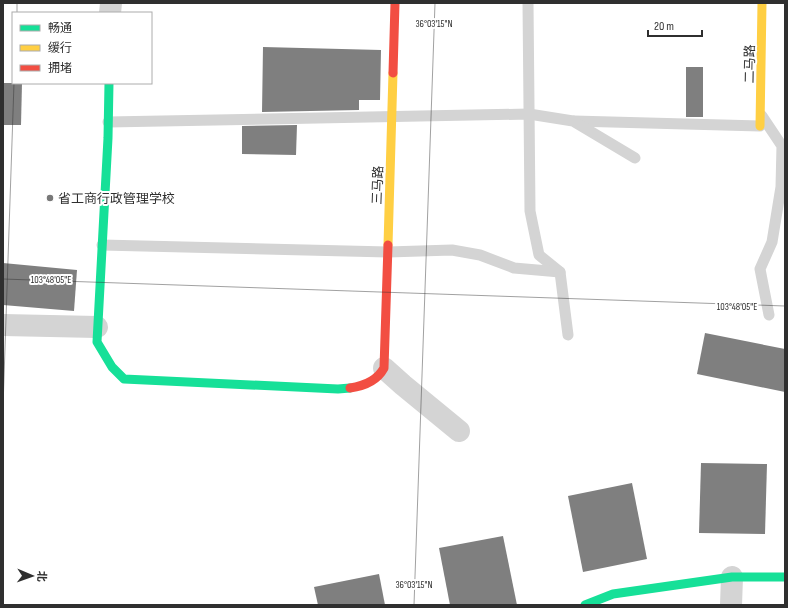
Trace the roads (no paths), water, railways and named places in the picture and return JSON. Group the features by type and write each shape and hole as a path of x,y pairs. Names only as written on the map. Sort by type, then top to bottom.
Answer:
{"street":[{"name":"三马路","path":"384,368 395,3"},
{"name":"二马路","path":"760,126 762,3"},
{"path":"109,84 97,342 112,367 124,379 338,389 363,386 380,376 384,368 459,431"},
{"path":"3,325 97,327"},
{"path":"585,605 613,594 732,577 785,577"},
{"path":"731,605 732,577"}],"lane":[{"path":"528,3 530,211 539,255 560,272 568,335"},
{"path":"108,122 529,114 573,121 760,126"},
{"path":"761,114 782,146 781,187 772,242 760,269 769,315"},
{"path":"573,121 635,158"},
{"path":"102,245 388,252 452,250 480,255 514,268 560,272"}],"place":[{"name":"省工商行政管理学校","path":"50,198"}]}
